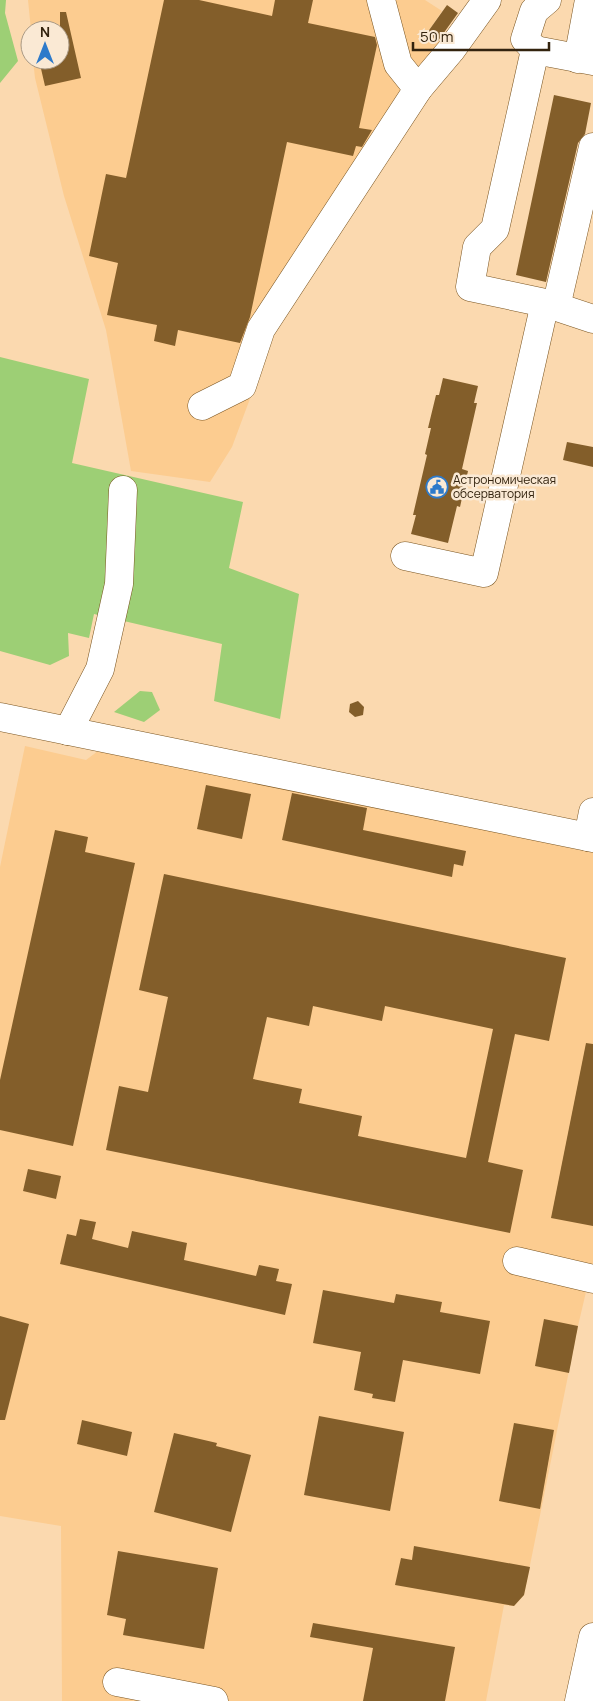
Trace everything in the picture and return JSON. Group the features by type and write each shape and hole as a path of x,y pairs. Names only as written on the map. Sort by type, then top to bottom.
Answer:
{"street":[{"path":"381,0 398,64 418,90"},
{"path":"202,406 242,386 261,329 418,90 451,50 487,0"},
{"path":"547,0 534,11 525,39 535,50 586,60 589,0"},
{"path":"535,50 495,229 477,247 470,287 550,305 593,319"},
{"path":"405,556 484,573 550,305 593,147"},
{"path":"68,731 100,669 119,584 123,490"},
{"path":"0,718 591,829"},
{"path":"517,1262 593,1279"},
{"path":"578,1701 593,1637"},
{"path":"117,1682 214,1701"}],"shaded area":[{"path":"28,0 425,0 442,11 427,33 459,56 405,130 280,318 232,447 210,482 131,471 106,330 64,196 35,78 34,70 70,70 70,20 30,20"},
{"path":"25,746 86,760 102,748 593,853 593,1262 578,1326 524,1595 514,1606 504,1605 486,1701 62,1701 61,1526 0,1516 0,867"}],"green space":[{"path":"0,0 6,0 5,13 18,61 0,83"},
{"path":"0,357 89,379 72,463 243,502 229,568 299,594 280,719 214,701 222,644 94,614 89,638 68,633 69,656 50,665 0,651"},
{"path":"140,691 152,692 160,710 144,722 114,712"}],"building":[{"path":"164,0 199,0 272,16 275,0 313,0 308,23 375,37 377,45 359,128 372,130 362,147 356,146 353,156 287,142 250,317 240,343 178,330 175,346 154,341 157,325 107,315 118,263 89,256 106,174 126,178"},
{"path":"447,5 458,13 438,41 427,33"},
{"path":"60,12 66,12 68,20 60,20"},
{"path":"70,30 81,78 45,86 41,70 70,70"},
{"path":"554,95 591,103 585,134 578,143 546,282 516,275"},
{"path":"443,378 478,386 474,403 477,403 462,469 468,471 460,507 457,506 448,543 411,534 416,515 413,515 427,455 425,454 431,428 428,428 436,395 439,395"},
{"path":"567,442 593,447 593,467 563,460"},
{"path":"358,701 364,707 363,715 355,717 349,712 350,704"},
{"path":"206,785 251,794 242,839 197,829"},
{"path":"292,793 367,808 363,830 466,851 463,866 454,864 452,877 282,840"},
{"path":"55,830 88,837 85,852 135,863 73,1146 0,1130 0,1080"},
{"path":"164,874 566,958 549,1041 515,1034 488,1162 523,1170 510,1233 106,1150 119,1086 148,1092 168,997 139,990","holes":["313,1006 382,1021 385,1006 493,1029 466,1158 358,1136 362,1116 299,1103 302,1089 253,1079 267,1017 309,1026"]},
{"path":"586,1043 593,1044 593,1226 551,1218"},
{"path":"28,1169 61,1176 56,1199 23,1191"},
{"path":"80,1219 96,1222 92,1239 128,1248 132,1231 187,1243 184,1260 256,1276 259,1265 279,1269 276,1281 292,1284 285,1315 60,1264 67,1234 76,1236"},
{"path":"323,1290 394,1303 396,1294 442,1302 440,1312 490,1321 480,1374 403,1360 395,1402 372,1398 373,1394 354,1390 361,1352 313,1343"},
{"path":"0,1316 29,1324 5,1420 0,1420"},
{"path":"544,1319 578,1326 569,1373 535,1366"},
{"path":"319,1416 404,1432 390,1511 304,1495"},
{"path":"82,1420 132,1432 127,1456 77,1444"},
{"path":"514,1423 554,1430 540,1509 499,1501"},
{"path":"174,1433 217,1443 216,1446 251,1455 231,1532 154,1512"},
{"path":"414,1546 530,1567 524,1595 514,1606 395,1585 401,1558 412,1560"},
{"path":"118,1551 218,1568 204,1649 123,1635 126,1619 107,1615"},
{"path":"313,1623 455,1647 445,1701 363,1701 373,1648 310,1637"}],"place":[{"name":"Aстрономическая обсерватория","path":"437,487"}]}
